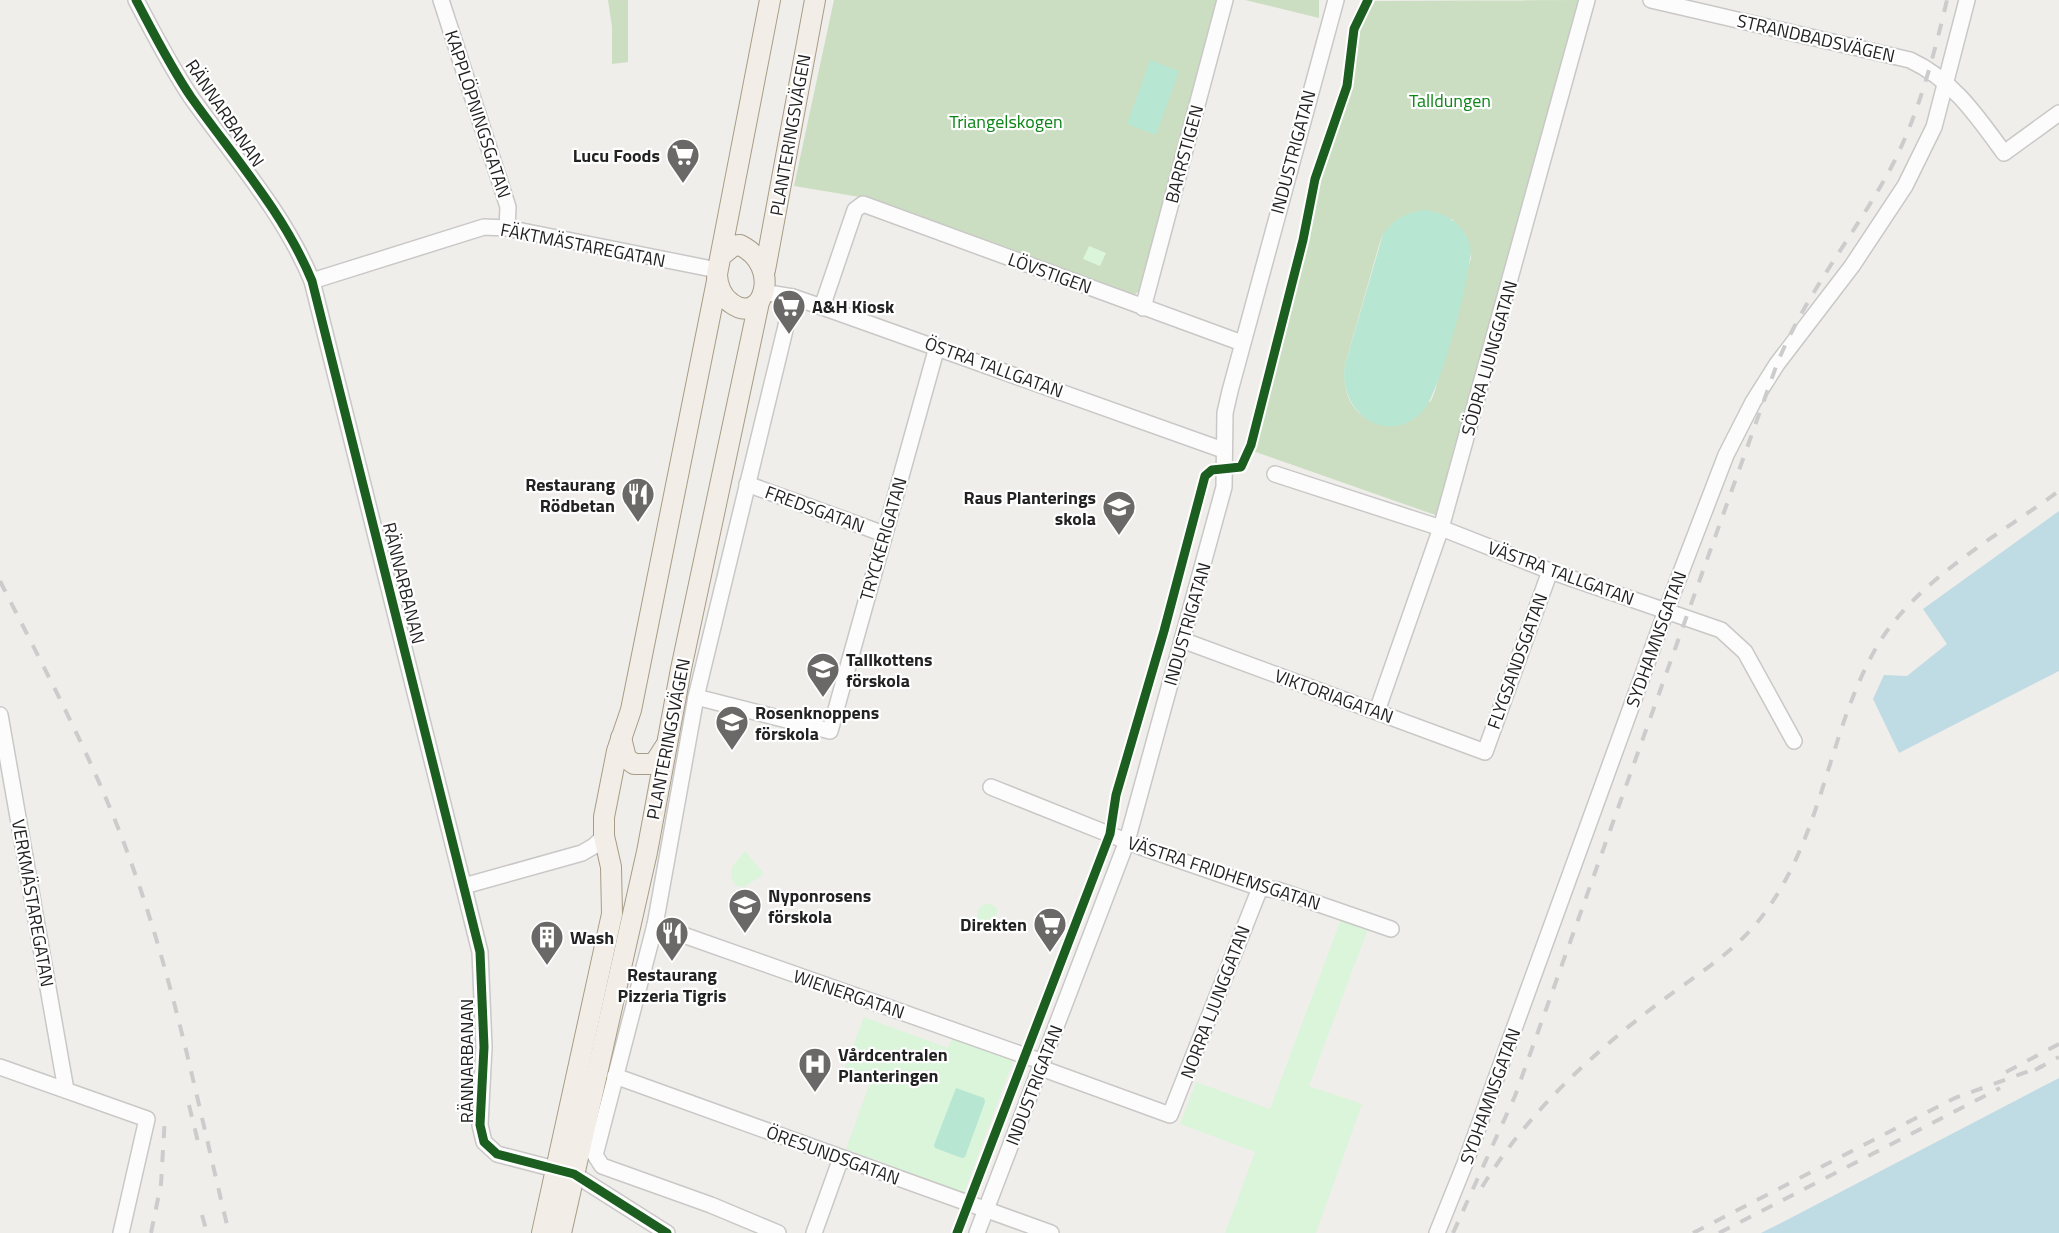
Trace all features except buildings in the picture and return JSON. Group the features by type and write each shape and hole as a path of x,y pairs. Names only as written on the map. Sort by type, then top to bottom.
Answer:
{"main road":[{"path":"561,1233 565,1172 612,914 610,867 604,836 604,817 621,738 631,710 770,0"},
{"name":"PLANTERINGSVÄGEN","path":"765,270 815,0"},
{"path":"740,245 759,259 765,270 760,297 750,309 740,309 729,301 719,269 733,246 740,245"},
{"name":"PLANTERINGSVÄGEN","path":"565,1172 647,852 667,740 760,297"},
{"path":"621,738 623,753 629,762 651,766 659,758 667,740"},
{"path":"542,1233 565,1172"}],"street":[{"name":"RÄNNARBANAN","path":"136,0 189,94 301,253 312,281 480,952 484,1047 480,1125 484,1142 497,1154 565,1172"},
{"name":"KAPPLÖPNINGSGATAN","path":"441,0 508,207 507,228"},
{"name":"BARRSTIGEN","path":"1143,308 1225,0"},
{"name":"INDUSTRIGATAN","path":"977,1233 1127,841 1224,487 1225,413 1336,0"},
{"name":"SÖDRA LJUNGGATAN","path":"1377,711 1441,528 1587,0"},
{"name":"STRANDBADSVÄGEN","path":"1651,0 1680,3 1910,60 1929,69 1947,82 1969,104 2004,153 2059,113"},
{"name":"SYDHAMNSGATAN","path":"1437,1233 1522,1010 1666,611 1736,432 1777,364 1852,266 1905,186 1934,127 1967,0"},
{"name":"LÖVSTIGEN","path":"822,307 859,206 863,204 1242,343"},
{"name":"FÄKTMÄSTAREGATAN","path":"312,281 484,227 507,228 719,269"},
{"name":"ÖSTRA TALLGATAN","path":"760,297 793,297 1224,450"},
{"name":"PLANTERINGSVÄGEN","path":"778,1233 732,1213 602,1166 596,1160 596,1149 655,925 696,697 793,297"},
{"name":"TRYCKERIGATAN","path":"696,697 830,731 937,347"},
{"name":"VÄSTRA TALLGATAN","path":"1275,474 1441,528 1550,571 1721,630 1736,641 1745,652 1794,741"},
{"name":"FREDSGATAN","path":"747,484 884,534"},
{"name":"FLYGSANDSGATAN","path":"1485,752 1550,571"},
{"name":"VIKTORIAGATAN","path":"1182,640 1485,752"},
{"name":"VERKMÄSTAREGATAN","path":"0,716 66,1090"},
{"name":"VÄSTRA FRIDHEMSGATAN","path":"991,787 1127,841 1260,888 1278,890 1391,929"},
{"path":"464,886 582,853 604,836"},
{"name":"NORRA LJUNGGATAN","path":"1170,1115 1260,888"},
{"name":"WIENERGATAN","path":"655,925 1042,1065 1170,1115"},
{"path":"0,1067 147,1119 121,1233"},
{"name":"ÖRESUNDSGATAN","path":"615,1076 1051,1233"},
{"path":"814,1233 841,1158"},
{"path":"565,1172 667,1233"}],"green space":[{"path":"608,0 628,0 628,62 612,64 612,27"},
{"name":"Triangelskogen","path":"834,0 1217,0 1141,290 1132,296 860,197 794,186"},
{"path":"1245,0 1319,0 1319,18"},
{"name":"Talldungen","path":"1580,0 1441,517 1253,451 1303,255 1319,182 1351,87 1355,42 1363,20 1375,1","holes":["1452,219 1466,235 1471,258 1431,401 1379,424 1369,420 1361,415 1350,402 1344,375 1383,234"]},
{"path":"1150,60 1179,71 1156,135 1127,124"},
{"path":"1425,210 1447,217 1459,225 1470,245 1462,302 1438,382 1423,411 1409,422 1394,426 1380,425 1368,420 1357,410 1349,397 1345,382 1345,365 1383,234 1401,217"},
{"path":"1089,246 1106,253 1100,266 1083,259"},
{"path":"745,851 764,874 744,887 737,886 731,879 732,867"},
{"path":"991,904 997,909 997,914 986,921 978,919 977,911 982,905"},
{"path":"1341,919 1368,929 1309,1086 1362,1104 1316,1233 1225,1233 1255,1152 1180,1124 1196,1082 1270,1109"},
{"path":"864,1017 948,1048 953,1036 1014,1058 964,1193 846,1149 870,1083 843,1073"},
{"path":"956,1088 984,1098 985,1102 965,1157 962,1158 935,1148 934,1145"}],"water":[{"path":"2059,511 2059,671 1899,753 1873,699 1884,675 1907,676 1947,644 1923,609"},
{"path":"2059,1078 2059,1233 1761,1233 1783,1222"}],"railway":[{"path":"1453,1233 1515,1096 1777,364 1803,311 1881,186 1904,141 1919,101 1947,0"},
{"path":"1482,1187 1536,1114 1578,1071 1647,1012 1718,960 1756,924 1779,892 1796,859 1859,682 1876,648 1892,624 1935,580 2059,491"},
{"path":"0,581 87,756 132,865 174,1001 229,1233"},
{"path":"2006,1072 2059,1044"},
{"path":"2035,1070 2059,1057"},
{"path":"1693,1233 1955,1098 2043,1066"},
{"path":"1719,1233 2000,1088"},
{"path":"189,1105 199,1146"},
{"path":"151,1233 161,1184 165,1116"},
{"path":"202,1215 207,1233"}],"cycle path":[{"path":"136,0 183,85 272,208 312,281 480,952 484,1047 480,1125 484,1142 497,1154 574,1174 667,1233"},
{"path":"957,1233 1110,834 1116,795 1164,631 1205,476 1212,470 1241,467 1251,445 1303,240 1315,179 1347,86 1354,29 1368,0"}],"place":[{"name":"Lucu Foods","path":"683,184"},
{"name":"A&H Kiosk","path":"789,335"},
{"name":"Restaurang Rödbetan","path":"638,523"},
{"name":"Raus Planterings skola","path":"1119,536"},
{"name":"Tallkottens förskola","path":"823,698"},
{"name":"Rosenknoppens förskola","path":"732,751"},
{"name":"Nyponrosens förskola","path":"745,934"},
{"name":"Direkten","path":"1050,953"},
{"name":"Restaurang Pizzeria Tigris","path":"672,962"},
{"name":"Wash","path":"547,966"},
{"name":"Vårdcentralen Planteringen","path":"815,1093"}]}
